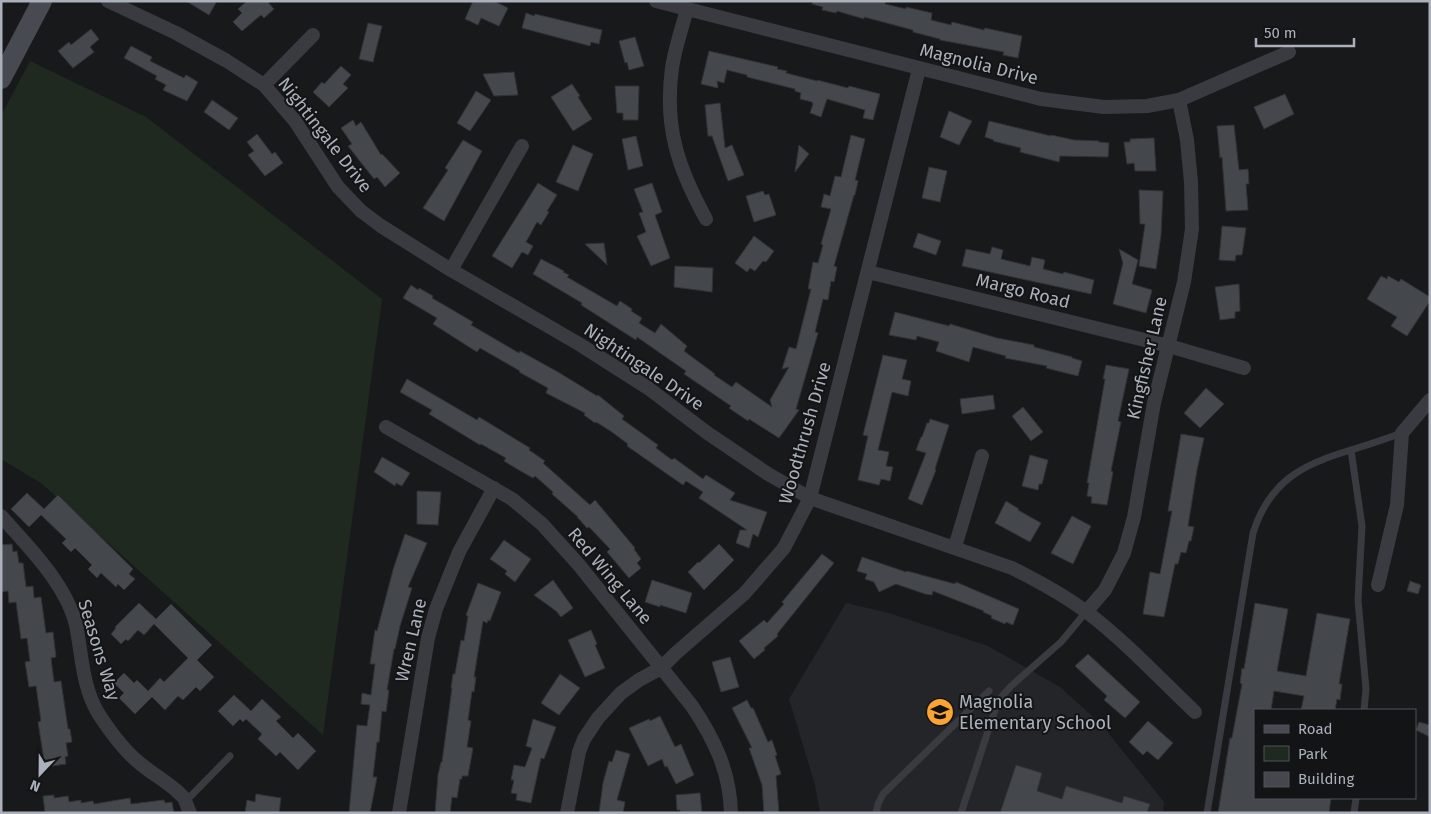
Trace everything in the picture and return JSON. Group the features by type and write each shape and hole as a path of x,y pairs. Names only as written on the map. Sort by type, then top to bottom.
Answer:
{"street":[{"path":"1,80 42,1"},
{"name":"Nightingale Drive","path":"108,1 176,33 227,61 264,85 295,121 338,187 361,211 381,226 451,270 579,344 648,388 706,432 768,474 810,498 1012,568 1043,584 1107,628 1195,712"},
{"name":"Magnolia Drive","path":"656,1 1041,100 1079,105 1129,107 1148,106 1179,100 1289,52"},
{"path":"687,9 672,67 670,118 674,146 680,167 706,218"},
{"path":"264,85 313,35"},
{"name":"Woodthrush Drive","path":"568,813 574,769 584,739 606,708 621,693 661,668 676,652 744,594 784,548 810,498 920,69"},
{"name":"Kingfisher Lane","path":"1086,612 1105,590 1124,553 1134,517 1154,403 1184,282 1192,229 1190,158 1179,100"},
{"path":"451,270 522,146"},
{"name":"Margo Road","path":"868,272 1169,346 1244,368"},
{"path":"1378,585 1397,504 1402,433 1429,402"},
{"name":"Red Wing Lane","path":"386,428 512,499 542,524 579,565 692,706 717,749 724,769 731,813"},
{"path":"955,547 982,456"},
{"name":"Wren Lane","path":"399,813 428,638 436,609 459,552 494,488"},
{"name":"Seasons Way","path":"1,516 49,573 69,606 76,625 91,698 97,711 116,738 136,760 178,792 188,807"}],"lane":[{"path":"1208,813 1251,543 1257,519 1265,504 1288,479 1319,460 1402,433"},
{"path":"1351,450 1362,526 1358,600 1366,689 1364,709"},
{"path":"961,813 998,701 1010,687 1061,642 1086,612"},
{"path":"876,813 883,794 989,691"},
{"path":"188,807 230,756"},
{"path":"1354,813 1356,799"}],"shaded area":[{"name":"Magnolia Elementary School","path":"846,603 889,613 988,646 1060,687 1101,724 1164,802 1163,813 820,813 815,785 789,699"}],"green space":[{"path":"30,61 146,117 382,299 323,735 41,483 1,459 1,116"}],"building":[{"path":"186,1 217,1 209,15"},
{"path":"247,1 267,1 274,9 264,18 261,15 242,31 233,22 242,13 238,9"},
{"path":"473,1 494,1 508,8 499,26 481,18 478,25 465,19"},
{"path":"813,1 886,1 885,4 932,13 931,20 951,25 952,22 984,30 985,28 1022,36 1018,58 1003,55 1004,52 940,40 913,32 913,30 864,17 864,19 837,11 836,13 822,10 823,7 812,4"},
{"path":"526,13 602,30 599,44 591,42 590,46 522,28"},
{"path":"368,23 382,26 373,62 359,59"},
{"path":"91,29 99,39 90,47 94,52 73,68 58,51 69,42 71,45"},
{"path":"635,37 644,66 629,70 619,41"},
{"path":"131,46 152,57 150,61 184,78 186,75 198,82 187,101 163,90 166,85 155,79 157,76 124,58"},
{"path":"709,51 778,67 777,69 787,71 786,73 817,81 848,88 849,86 880,94 873,120 863,118 865,110 827,99 821,117 810,113 812,102 800,99 801,93 795,91 795,89 727,70 724,83 717,81 718,88 701,84"},
{"path":"341,66 351,75 343,84 348,88 329,107 313,92 322,82 324,84"},
{"path":"514,72 518,95 494,96 483,74"},
{"path":"572,84 592,119 573,131 551,97"},
{"path":"615,86 639,86 638,120 623,120 623,113 617,113"},
{"path":"476,91 491,100 470,131 457,123"},
{"path":"1285,94 1294,114 1264,129 1254,107"},
{"path":"212,100 238,118 229,130 204,112"},
{"path":"720,103 725,148 732,145 744,175 728,181 712,136 708,136 705,105"},
{"path":"949,111 972,121 959,145 940,137"},
{"path":"353,120 356,126 361,122 381,155 400,173 385,187 377,177 374,179 348,146 352,144 341,128"},
{"path":"989,121 1051,136 1109,143 1108,157 1060,156 1059,162 1020,152 1021,148 985,137"},
{"path":"1234,125 1239,170 1248,169 1249,184 1246,184 1248,210 1226,211 1222,157 1220,158 1217,126"},
{"path":"257,134 272,154 275,152 283,163 265,176 248,155 254,151 247,142"},
{"path":"851,135 865,139 855,180 858,181 855,195 834,266 837,267 834,282 831,281 828,300 823,299 815,332 818,333 796,409 799,410 779,438 729,408 731,406 684,374 686,371 637,337 636,340 581,305 582,303 533,274 541,259 564,271 569,275 567,277 617,306 620,301 642,318 639,323 655,333 661,324 687,346 684,351 714,375 732,387 736,382 772,407 770,400 789,367 782,369 789,347 796,349 811,289 808,289 813,262 818,263 823,245 821,244 831,209 821,207 824,194 830,196 835,176 841,177"},
{"path":"636,136 643,166 628,170 622,139"},
{"path":"1154,138 1156,171 1135,171 1134,163 1127,164 1124,142 1130,142 1130,139"},
{"path":"463,140 482,151 444,221 423,208 448,170 445,168"},
{"path":"573,145 593,154 578,191 556,182"},
{"path":"799,145 809,154 795,172"},
{"path":"929,167 947,171 940,202 922,198"},
{"path":"538,183 557,195 541,225 537,222 526,242 533,246 528,255 522,252 512,268 492,256"},
{"path":"652,183 662,212 655,215 670,258 651,266 637,236 646,232 639,213 643,212 634,189"},
{"path":"1139,190 1163,191 1161,235 1156,269 1139,266 1145,224 1140,224"},
{"path":"763,191 765,195 769,194 776,215 754,222 746,196"},
{"path":"1222,226 1246,228 1242,255 1236,255 1235,261 1219,260"},
{"path":"918,233 941,241 936,255 913,247"},
{"path":"754,236 774,251 766,262 763,261 755,271 750,268 747,272 735,263"},
{"path":"604,243 607,265 585,244"},
{"path":"992,247 1003,250 1001,259 1030,266 1032,257 1045,260 1043,269 1094,280 1091,294 962,266 966,249 990,254"},
{"path":"1119,249 1138,260 1132,284 1152,290 1146,313 1113,304 1123,263"},
{"path":"675,266 713,268 712,292 674,287"},
{"path":"1381,276 1387,279 1388,276 1399,282 1401,279 1430,297 1430,301 1407,336 1391,326 1397,317 1367,299"},
{"path":"1239,284 1240,311 1235,312 1235,318 1220,320 1215,287"},
{"path":"411,285 433,296 432,298 473,322 471,325 598,395 624,416 622,419 658,445 656,448 672,460 674,458 703,479 706,475 735,493 730,500 767,512 758,537 753,534 749,548 736,543 740,530 747,530 699,498 703,492 686,481 683,485 627,446 628,444 612,432 584,415 585,413 546,393 548,388 480,348 477,352 433,324 437,318 403,298"},
{"path":"895,312 949,326 950,324 997,338 1034,345 1034,347 1072,357 1082,361 1078,376 1046,368 1047,366 1005,358 1006,356 973,347 969,362 936,351 939,342 917,336 916,340 889,335"},
{"path":"883,355 907,360 902,379 911,381 908,396 892,392 878,450 889,452 886,466 893,467 890,481 881,479 879,485 858,480 868,436 863,435"},
{"path":"1106,365 1129,369 1118,421 1121,422 1111,471 1113,472 1107,505 1091,503 1092,497 1087,496 1089,483 1087,483"},
{"path":"407,379 477,420 479,417 530,448 529,450 545,461 543,463 590,505 595,500 635,548 641,559 637,563 641,568 629,578 607,552 610,549 535,476 533,478 504,461 506,458 480,445 429,414 432,410 400,392"},
{"path":"1206,388 1224,404 1200,428 1184,413"},
{"path":"993,395 995,409 962,414 960,399"},
{"path":"1023,407 1043,432 1031,441 1012,416"},
{"path":"930,419 949,425 936,470 922,505 908,499 926,453 916,450"},
{"path":"1181,434 1204,438 1188,526 1194,527 1186,553 1181,552 1178,564 1175,564 1164,617 1143,614 1150,572 1160,574 1172,511 1168,511"},
{"path":"1030,455 1048,460 1042,484 1039,484 1038,490 1022,486"},
{"path":"382,457 410,473 402,486 396,483 395,486 374,472"},
{"path":"417,491 441,492 438,525 417,524"},
{"path":"27,493 44,509 58,495 133,569 129,574 135,579 124,590 118,584 116,587 101,573 97,578 88,569 92,565 75,548 71,552 62,543 66,539 41,515 29,527 11,509"},
{"path":"1006,501 1041,523 1030,542 995,523"},
{"path":"1072,516 1091,526 1073,564 1051,553"},
{"path":"405,534 427,543 408,587 412,588 394,649 387,690 389,690 386,712 382,711 379,742 377,742 373,777 377,777 370,813 349,813 357,725 367,726 370,705 361,704 362,693 371,695 375,664 370,664 375,630 377,631 393,570"},
{"path":"504,540 531,559 515,582 505,574 507,571 490,559"},
{"path":"12,544 13,552 17,551 19,563 23,563 26,587 33,586 34,598 41,597 46,633 53,632 56,657 51,658 54,682 61,681 68,729 70,729 72,742 66,743 68,756 65,757 66,764 52,766 51,759 44,760 38,722 41,721 36,686 29,687 25,662 30,661 27,638 21,639 16,602 9,603 8,591 1,592 1,545"},
{"path":"719,544 734,560 704,590 688,572"},
{"path":"822,554 834,563 777,634 778,636 754,659 739,641 764,620 767,623"},
{"path":"862,557 906,572 955,584 956,582 1019,609 1013,625 1006,622 1005,624 991,618 992,616 984,611 933,591 932,595 925,594 896,584 879,592 874,582 865,579 867,574 857,571"},
{"path":"553,580 573,608 561,617 534,595"},
{"path":"652,580 692,593 686,613 645,602"},
{"path":"1410,581 1421,585 1418,594 1407,591"},
{"path":"478,583 501,592 490,621 488,620 487,623 483,621 474,677 476,677 474,692 472,691 468,720 471,721 467,747 473,748 468,776 462,776 462,779 460,779 457,798 452,797 450,813 435,813 438,775 442,762 453,674 455,674 461,640 464,641 468,616 466,615"},
{"path":"139,603 156,619 171,604 212,645 197,660 214,677 200,691 196,687 183,700 178,696 165,710 152,697 135,714 119,698 124,693 114,683 124,673 134,683 137,680 148,691 160,678 164,682 188,658 154,624 144,635 138,630 128,641 126,639 121,644 111,634 115,627"},
{"path":"1255,603 1288,609 1277,671 1306,676 1317,613 1350,619 1339,684 1342,684 1340,700 1337,699 1335,709 1301,709 1304,696 1274,691 1271,709 1254,709 1254,799 1331,799 1329,813 1218,813 1230,738 1232,738 1242,684 1240,683 1242,668 1244,669"},
{"path":"591,630 605,668 585,677 568,640"},
{"path":"1088,654 1140,702 1125,718 1104,700 1107,696 1075,666"},
{"path":"730,657 739,687 721,692 712,662"},
{"path":"560,674 580,688 559,715 541,703"},
{"path":"234,695 251,711 262,699 281,717 276,721 293,738 298,733 316,751 298,770 280,752 276,756 258,739 262,734 246,719 243,722 240,719 233,726 218,711"},
{"path":"747,700 751,708 753,708 768,742 772,740 777,755 775,756 781,774 776,776 779,813 764,813 762,785 749,748 752,748 732,708"},
{"path":"660,716 675,747 681,744 694,775 676,784 662,759 648,766 629,728"},
{"path":"533,719 556,727 544,759 541,758 531,803 516,800 517,794 511,793 514,780 511,780 514,765 525,767 532,748 526,746"},
{"path":"1148,721 1173,743 1158,760 1147,751 1143,755 1129,742"},
{"path":"1419,722 1430,725 1430,737 1416,730"},
{"path":"616,750 630,754 617,800 625,802 623,813 599,813 603,783 609,761 612,762"},
{"name":"Magnolia Elementary School","path":"1016,765 1042,773 1037,791 1062,799 1066,786 1122,803 1124,796 1150,804 1147,813 1000,813"},
{"path":"700,793 702,813 680,813 680,810 677,810 676,795"},
{"path":"256,794 281,798 279,813 245,813 247,800 255,802"},
{"path":"54,795 54,798 68,796 69,802 81,800 81,803 93,801 94,804 130,798 131,804 164,800 165,803 172,802 174,813 45,813 43,796"}],"place":[{"name":"Magnolia Elementary School","path":"940,712"}]}
